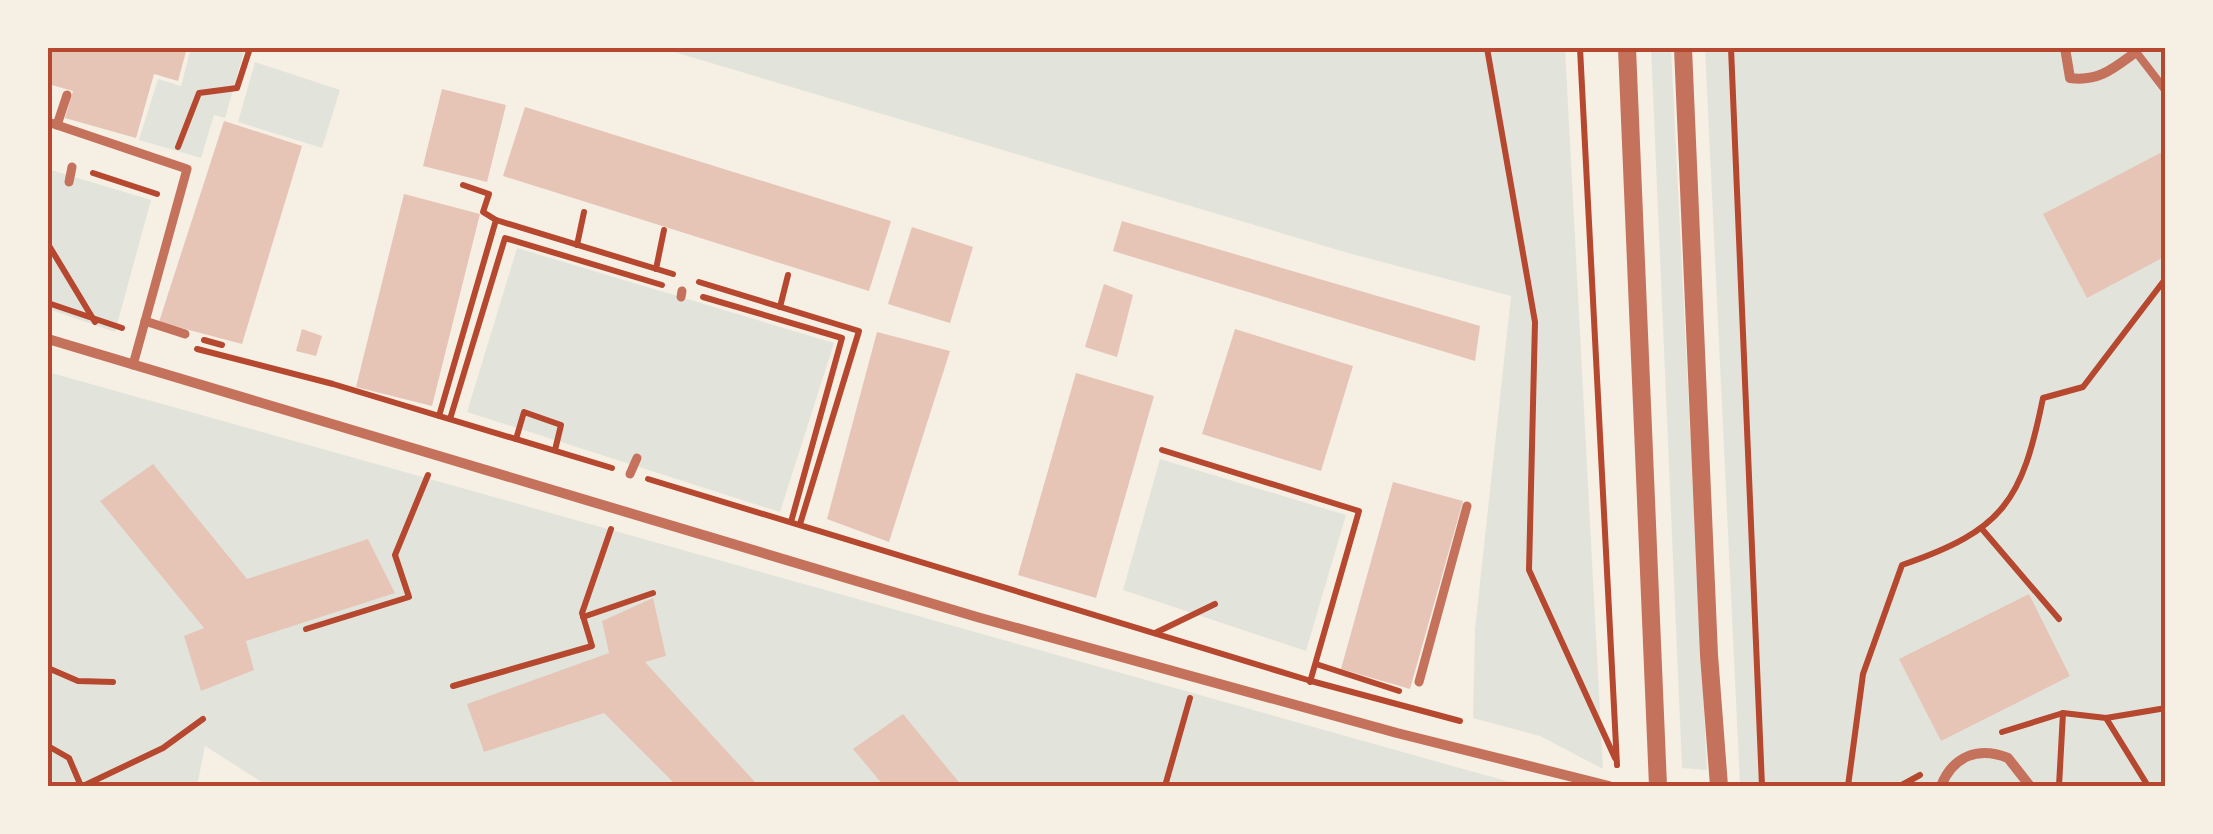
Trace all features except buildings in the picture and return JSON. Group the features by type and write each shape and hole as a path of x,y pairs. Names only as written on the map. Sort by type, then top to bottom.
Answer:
{"street":[{"path":"1627,48 1658,786"},
{"path":"1683,48 1708,655 1719,786"},
{"path":"2065,48 2070,78 2083,80 2097,79 2135,50"},
{"path":"67,95 52,124 188,170 133,365"},
{"path":"69,182 72,167"},
{"path":"145,321 185,334"},
{"path":"48,338 1196,677 1609,786"},
{"path":"630,474 637,458"},
{"path":"1419,682 1467,506"},
{"path":"1941,786 1954,764 1980,752 2008,758 2030,786"}],"lane":[{"path":"2135,50 2166,91"}],"path":[{"path":"172,164 200,93 237,88 250,48"},
{"path":"1487,48 1535,322 1529,570 1618,764 1580,48"},
{"path":"1731,48 1762,786"},
{"path":"72,167 162,196"},
{"path":"463,184 489,194 483,212 496,220 858,331 800,524"},
{"path":"576,244 584,212"},
{"path":"440,416 496,220"},
{"path":"656,269 664,230"},
{"path":"450,419 505,238 682,294 842,338 791,522"},
{"path":"48,244 95,320 90,352"},
{"path":"780,307 788,275"},
{"path":"1848,786 1863,674 1902,565 1982,529 2004,510 2019,485 2043,398 2083,387 2166,278"},
{"path":"48,303 127,329 114,360"},
{"path":"190,347 440,416 1311,680 1359,512 1162,450"},
{"path":"516,439 524,412 561,425 554,451"},
{"path":"306,629 409,597 395,555 426,486 432,452"},
{"path":"452,686 592,646 584,618 620,510"},
{"path":"1982,529 2059,619"},
{"path":"48,555 48,624"},
{"path":"584,618 653,593"},
{"path":"1155,634 1215,604"},
{"path":"1316,664 1416,695"},
{"path":"48,668 78,681 113,682"},
{"path":"1164,786 1196,677"},
{"path":"2148,786 2106,718 2166,708"},
{"path":"2059,786 2063,713"},
{"path":"48,746 69,758 82,786 163,748 203,719"}],"shaded area":[{"path":"191,48 245,48 225,118 214,115 201,158 139,140 158,79 181,86"},
{"path":"661,48 1565,48 1603,769 1540,736 1473,718 1475,629 1511,296 1348,253"},
{"path":"1651,48 1671,48 1707,770 1682,768"},
{"path":"1705,48 2165,48 2165,786 1740,786"},
{"path":"255,62 340,90 322,148 238,122"},
{"path":"48,169 151,200 115,332 48,309"},
{"path":"517,248 834,343 780,512 467,412"},
{"path":"48,372 1524,786 268,786 205,746 197,786 48,786"},
{"path":"1160,459 1346,515 1306,651 1123,590"}]}
